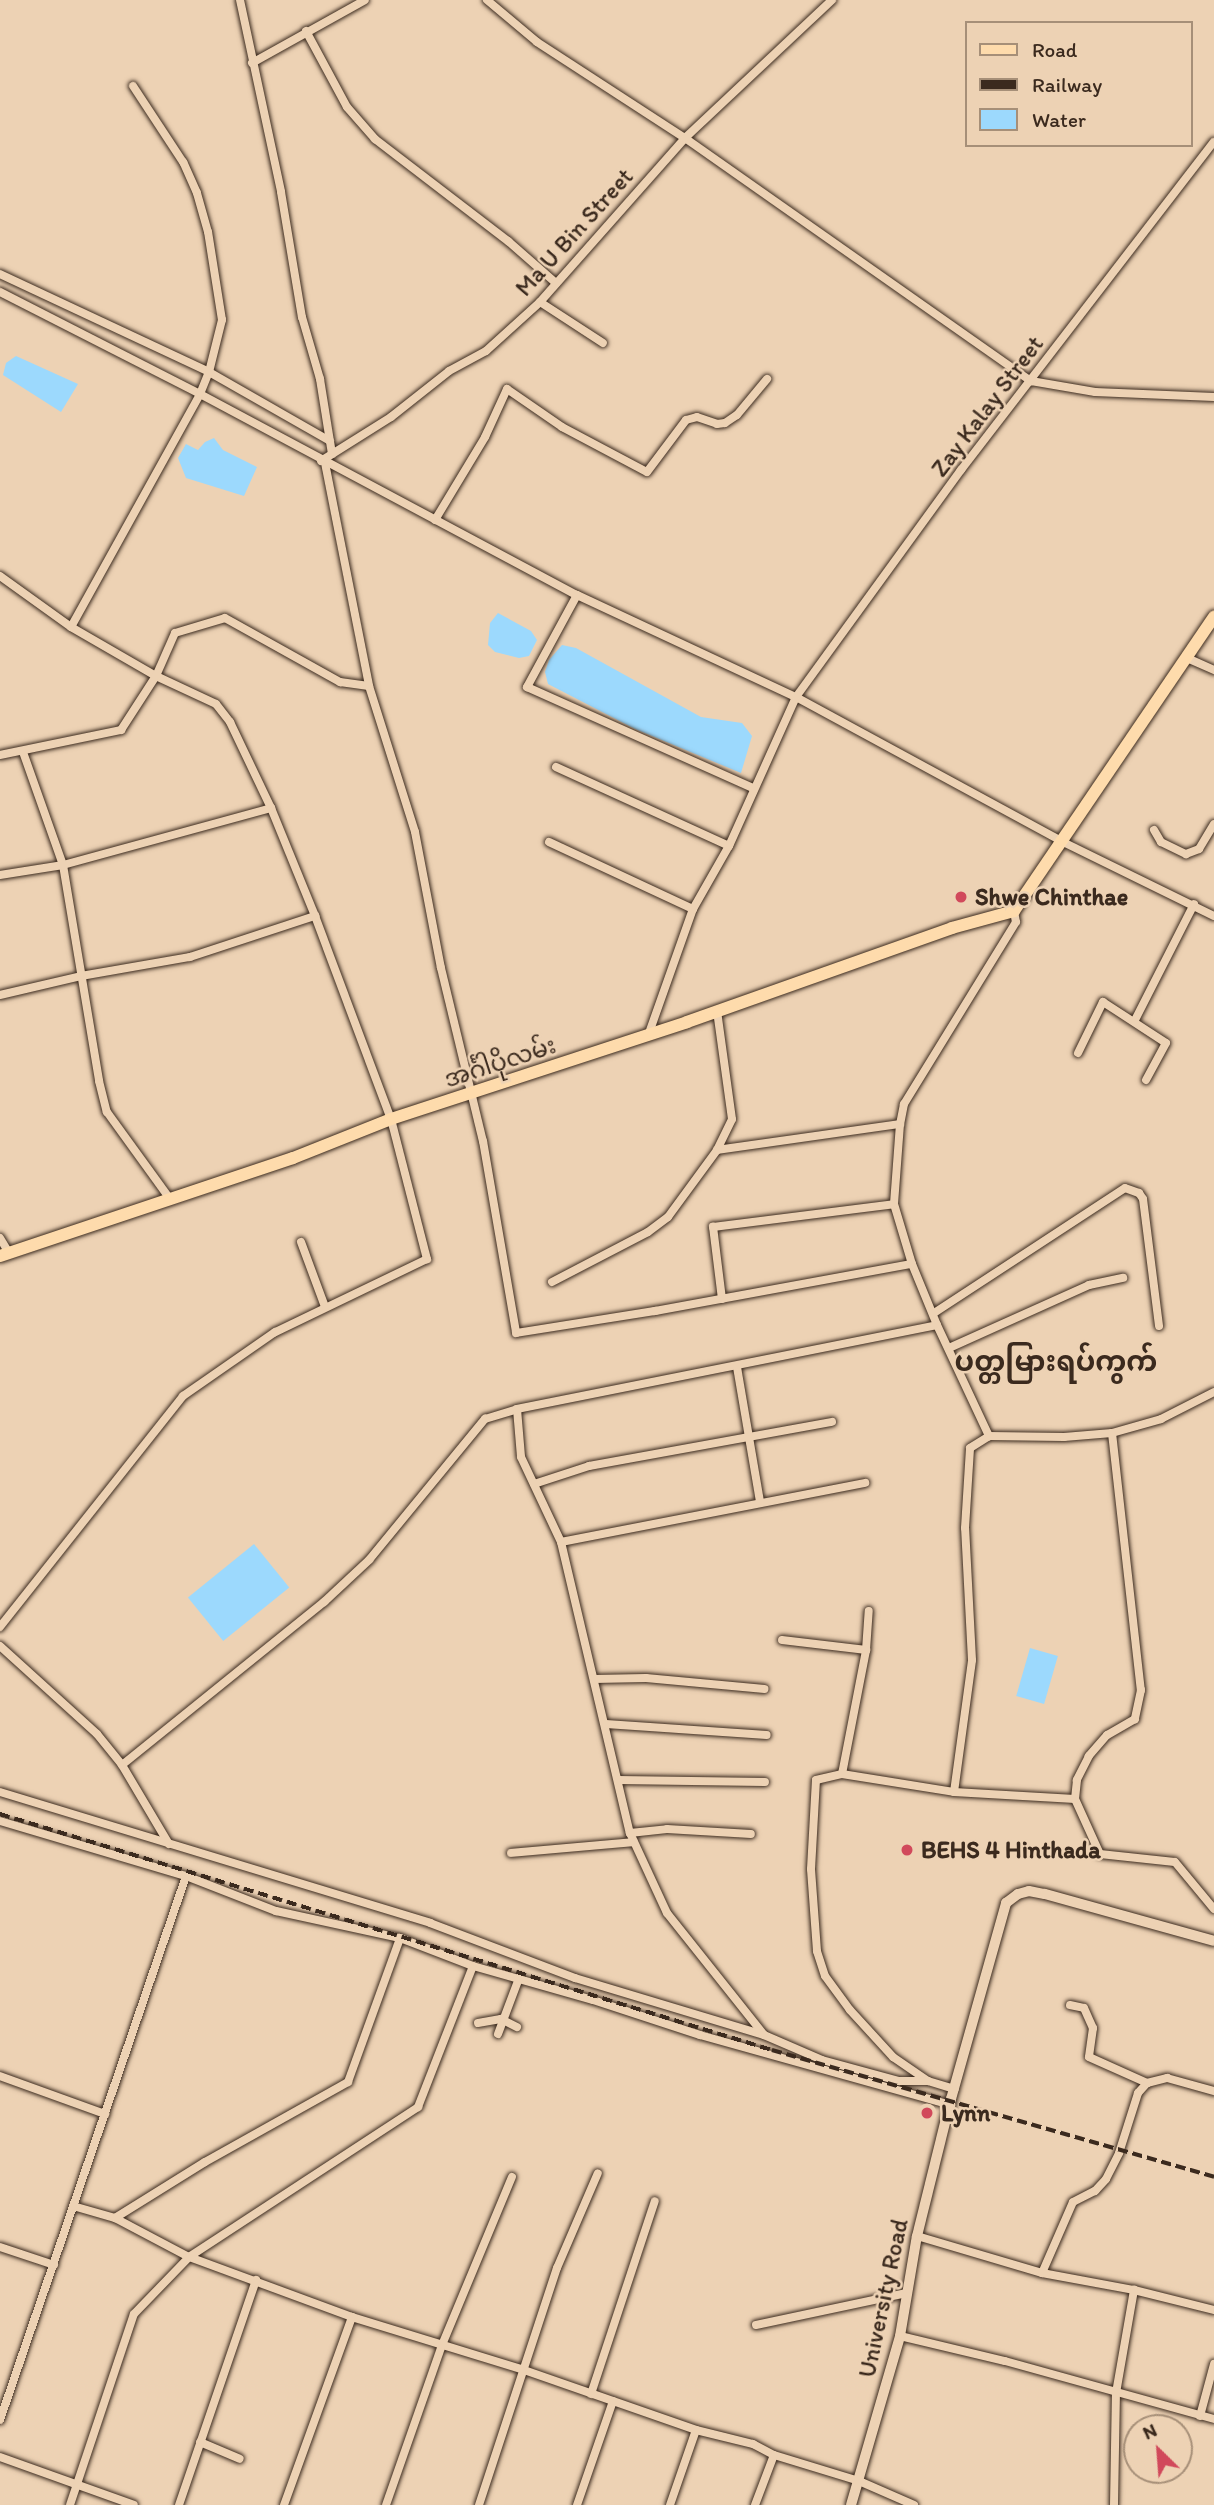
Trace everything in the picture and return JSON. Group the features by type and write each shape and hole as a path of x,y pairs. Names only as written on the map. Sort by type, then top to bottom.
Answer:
{"main road":[{"path":"1014,911 1214,617"},
{"name":"အင်္ဂါပိုလမ်း","path":"4,1254 293,1158 391,1119 471,1095 952,928 1014,911"}],"street":[{"path":"240,0 281,192 302,317 320,379 332,454"},
{"path":"252,63 365,0"},
{"path":"487,0 537,42 685,138 1031,380 1095,392 1214,397"},
{"name":"Ma U Bin Street","path":"323,462 391,417 449,371 486,351 540,302 685,138 832,0"},
{"path":"306,31 347,107 376,139 508,241 556,283"},
{"path":"71,626 200,394 209,373 222,320 208,232 197,193 183,162 133,86"},
{"name":"Zay Kalay Street","path":"649,1033 693,909 729,846 752,788 796,697 961,470 1214,142"},
{"path":"0,274 209,373 330,441"},
{"path":"0,292 200,394 323,462 577,595 796,697 1061,841 1214,916"},
{"path":"540,302 603,343"},
{"path":"435,520 485,437 507,389 562,426 647,472 686,419 697,417 717,424 725,423 737,415 767,379"},
{"path":"323,462 369,686 415,832 441,968 484,1141 516,1333 912,1264"},
{"path":"0,576 71,626 156,676 216,705 230,722 271,808 315,916 391,1119 428,1259 275,1332 183,1396 0,1627"},
{"path":"577,595 527,687 752,788"},
{"path":"0,755 121,730 156,676 175,633 225,618 340,682 369,686"},
{"path":"1187,658 1214,670"},
{"path":"23,752 63,865 107,1112 170,1199"},
{"path":"556,767 729,846"},
{"path":"0,875 63,865 271,808"},
{"path":"1154,830 1161,842 1186,853 1199,849 1214,824"},
{"path":"549,842 693,909"},
{"path":"1135,1020 1194,904"},
{"path":"989,1436 937,1325 912,1264 894,1204 904,1104 1016,922 1014,911"},
{"path":"0,995 81,976 190,957 315,916"},
{"path":"1078,1053 1102,1002 1135,1020 1166,1043 1146,1080"},
{"path":"552,1282 649,1232 668,1217 718,1150 732,1119 717,1011"},
{"path":"718,1150 900,1124"},
{"path":"934,1313 1125,1188 1139,1193 1143,1199 1159,1326"},
{"path":"722,1298 713,1227 894,1204"},
{"path":"0,1238 4,1254"},
{"path":"301,1241 325,1307"},
{"path":"949,1348 1089,1285 1123,1278"},
{"path":"122,1765 324,1602 369,1560 485,1419 517,1409 937,1325"},
{"path":"737,1367 760,1502"},
{"path":"954,1792 972,1660 965,1528 970,1448 989,1436 1065,1437 1112,1433 1161,1419 1214,1392"},
{"path":"517,1409 521,1457 561,1542 630,1833 667,1913 764,2035"},
{"path":"534,1484 589,1466 832,1422"},
{"path":"1112,1433 1141,1690 1135,1719 1107,1735 1089,1756 1077,1780 1075,1799 1100,1854 1175,1861 1214,1909"},
{"path":"561,1542 865,1483"},
{"path":"842,1774 866,1650 869,1611"},
{"path":"782,1640 866,1650"},
{"path":"0,1646 97,1734 122,1765 170,1844"},
{"path":"594,1679 646,1678 764,1689"},
{"path":"606,1724 767,1735"},
{"path":"952,2098 893,2057 850,2010 825,1976 817,1951 811,1869 816,1780 842,1774 954,1792 1075,1799"},
{"path":"618,1780 765,1782"},
{"path":"0,1792 430,1923 575,1978 764,2035 822,2060 899,2081 928,2081"},
{"path":"0,1821 186,1876 276,1911 400,1938 473,1966 778,2058 952,2098"},
{"path":"630,1833 667,1829 751,1834"},
{"path":"511,1853 634,1842"},
{"path":"0,2420 186,1876"},
{"name":"University Road","path":"851,2505 900,2336 918,2236 952,2098 1006,1903 1017,1894 1029,1891 1214,1941"},
{"path":"115,2218 205,2162 348,2082 400,1938"},
{"path":"70,2505 134,2314 189,2257 418,2108 473,1966"},
{"path":"498,2034 501,2019 519,1978"},
{"path":"1070,2005 1084,2008 1090,2021 1093,2044 1089,2057 1147,2083"},
{"path":"478,2023 501,2019 517,2027"},
{"path":"0,2076 105,2114"},
{"path":"1042,2273 1073,2202 1095,2191 1106,2179 1119,2153 1138,2093 1147,2083 1167,2078 1214,2091"},
{"path":"479,2505 557,2269 597,2173"},
{"path":"386,2505 442,2345 512,2177"},
{"path":"591,2394 654,2201"},
{"path":"73,2206 115,2218 189,2257 352,2317 524,2370 696,2430 752,2444 774,2455 859,2481 914,2505"},
{"path":"918,2236 1042,2273 1134,2290 1214,2309"},
{"path":"0,2247 54,2265"},
{"path":"179,2505 256,2280"},
{"path":"1114,2505 1116,2393 1134,2290"},
{"path":"756,2325 907,2293"},
{"path":"284,2505 352,2317"},
{"path":"900,2336 1214,2419"},
{"path":"1200,2416 1214,2364"},
{"path":"577,2505 613,2401"},
{"path":"670,2505 696,2430"},
{"path":"200,2442 240,2459"},
{"path":"755,2505 774,2455"},
{"path":"0,2457 134,2505"}],"water":[{"path":"16,356 78,384 61,412 3,375 6,363"},
{"path":"214,438 223,450 257,467 244,496 186,478 178,458 186,444 198,450 205,442"},
{"path":"498,613 531,631 537,640 529,656 519,658 495,652 488,645 490,623"},
{"path":"562,645 576,648 701,717 742,723 752,736 741,773 635,729 548,684 545,672 549,660"},
{"path":"254,1544 289,1588 223,1641 188,1597"},
{"path":"1030,1648 1058,1656 1044,1704 1016,1696"}],"railway":[{"path":"0,1814 772,2050 1214,2177"}],"place":[{"name":"Shwe Chinthae","path":"961,897"},
{"name":"BEHS 4 Hinthada","path":"907,1850"},
{"name":"Lynn","path":"927,2113"}],"district":[{"name":"ပတ္တမြားရပ်ကွက်","path":"1056,1361"}]}
